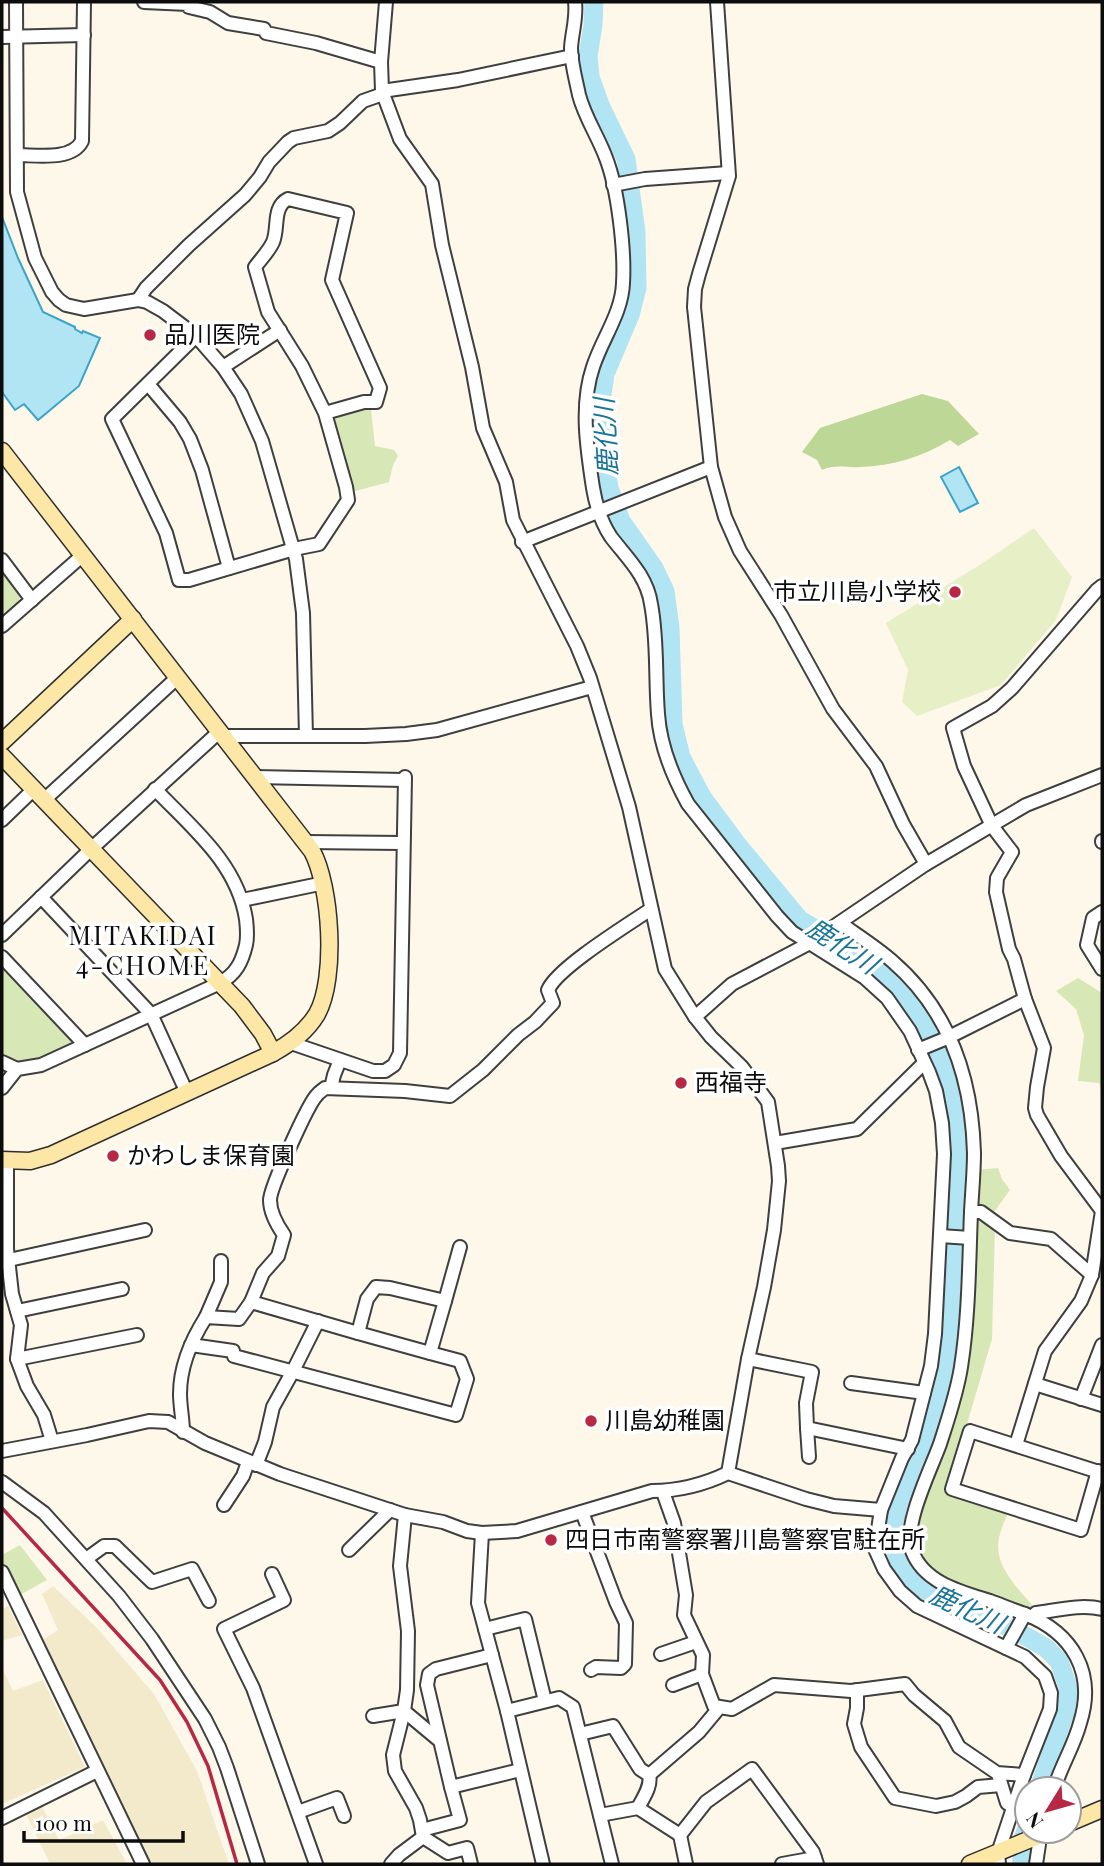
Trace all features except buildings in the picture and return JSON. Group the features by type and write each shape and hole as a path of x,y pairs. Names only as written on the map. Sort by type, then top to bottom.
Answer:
{"street":[{"path":"16,2 17,191 35,258 52,292 66,305 84,309 138,300 163,310 196,337 241,394 256,425 296,559 303,613 306,736"},
{"path":"17,155 65,154 78,147 83,134 84,2"},
{"path":"386,2 381,62 382,93 400,139 432,184 442,244 472,367 483,428 506,482 511,516 577,646 593,687 629,807 665,969 695,1017 742,1067 768,1102 779,1181 774,1230 728,1473"},
{"path":"575,2 572,56 584,112 607,160 615,184 623,285 618,309 592,370 586,401 593,487 598,511 612,538 641,576 651,599 662,742 680,789 704,824 792,932 865,978 887,999 902,1019 921,1054 936,1091 944,1154 931,1366 917,1425 881,1510 875,1549 884,1569 900,1591 917,1606 1007,1645 1036,1666 1045,1676 1051,1693 1050,1709 1024,1774 999,1779 978,1787 956,1801 936,1806 895,1798 861,1747 854,1724 857,1690"},
{"path":"716,2 729,173 695,289 694,307 711,467 725,517 740,551 833,709 876,766 903,824 926,864"},
{"path":"144,4 188,4 189,7 210,12 228,23 264,29 266,33 316,43 381,62"},
{"path":"2,37 84,35"},
{"path":"138,300 146,288 189,244 245,195 269,162 294,138 327,131 340,123 363,101 382,93 572,56"},
{"path":"615,184 729,173"},
{"path":"2,192 17,191"},
{"path":"196,337 112,419 166,533 179,580 189,580 319,544 348,500 325,413 302,366 268,312 255,267 273,242 279,207 288,199 348,213 332,280 380,388 376,402 364,402 325,413"},
{"path":"223,368 280,330"},
{"path":"148,384 180,422 190,439 202,470 229,568"},
{"path":"2,451 305,842 318,864 327,906 329,968 326,989 316,1015 290,1043 51,1155 30,1161 4,1160 6,1250 12,1294 21,1325 17,1359 27,1386 44,1415 52,1441"},
{"path":"522,541 711,467"},
{"path":"2,626 83,555"},
{"path":"2,560 32,600"},
{"path":"1016,1445 1045,1350 1081,1301 1092,1275 1102,1211 1061,1156 1037,1115 1037,1087 1044,1048 1009,949 996,892 997,878 1012,852 992,826 964,766 953,728 992,706 1012,688 1102,586"},
{"path":"2,742 133,619"},
{"path":"2,820 38,795 178,677"},
{"path":"2,935 155,789 221,734 406,734 437,730 593,687"},
{"path":"2,755 242,1006 263,1034 273,1053"},
{"path":"695,1017 732,984 810,942 926,864 1026,805 1102,775"},
{"path":"255,777 404,778 400,1053 394,1065 380,1072 290,1043"},
{"path":"2,1062 17,1069 41,1065 220,983 230,977 242,962 248,937 242,900 232,876 220,858 155,789"},
{"path":"305,842 402,843"},
{"path":"242,900 324,883"},
{"path":"41,897 151,1014 187,1093"},
{"path":"206,1317 239,1319 251,1302 263,1273 278,1256 284,1235 272,1212 272,1191 316,1096 326,1088 331,1088 450,1096 535,1022 552,1003 548,990 550,985 565,970 651,909"},
{"path":"1102,912 1093,918 1087,945 1102,969"},
{"path":"837,924 892,961 921,990 941,1017 963,1073 971,1114 974,1154 961,1367 954,1399 920,1494 909,1539 912,1551 918,1564 934,1579 960,1593 1027,1616 1055,1631 1068,1642 1080,1661 1086,1699 1080,1724 1060,1775"},
{"path":"2,957 85,1045"},
{"path":"775,1143 857,1129 921,1054 1025,999"},
{"path":"331,1088 340,1060"},
{"path":"2,1088 17,1069"},
{"path":"971,1212 981,1212 1010,1233 1051,1240 1092,1275"},
{"path":"9,1260 145,1230"},
{"path":"941,1236 969,1238"},
{"path":"430,1353 460,1247"},
{"path":"183,1432 180,1396 182,1371 191,1345 221,1282 220,1261"},
{"path":"358,1332 367,1299 376,1287 444,1301"},
{"path":"17,1311 122,1289"},
{"path":"191,1345 233,1351 238,1357 456,1415 467,1379 460,1361 251,1302"},
{"path":"224,1504 265,1442 273,1407 318,1321"},
{"path":"17,1359 137,1335"},
{"path":"1081,1399 1102,1345"},
{"path":"748,1359 812,1372 806,1403 809,1457"},
{"path":"851,1383 924,1393"},
{"path":"1035,1384 1102,1405"},
{"path":"2,1451 149,1421 168,1422 205,1444 343,1496 405,1516 443,1522 467,1531 482,1533 517,1531 652,1491 663,1492 712,1480 728,1473 834,1506 881,1510"},
{"path":"807,1428 908,1449"},
{"path":"970,1431 1100,1472 1081,1530 952,1489 970,1431"},
{"path":"2,1482 44,1513 119,1596 152,1639 205,1719 219,1746 258,1864"},
{"path":"663,1492 674,1523 686,1595 684,1615 703,1659 702,1674 714,1706 735,1708 774,1685 857,1690 905,1684 945,1721 959,1746 999,1779 1007,1803 1013,1807 998,1859"},
{"path":"349,1550 390,1510"},
{"path":"582,1512 626,1623 625,1664 621,1668 596,1667 591,1670"},
{"path":"405,1516 401,1566 408,1631 407,1689 393,1755 394,1765 398,1778 416,1808 422,1833 448,1853 467,1848 471,1864"},
{"path":"482,1533 478,1603 543,1864"},
{"path":"86,1559 104,1546 115,1546 152,1582 192,1569 208,1601"},
{"path":"2,1572 143,1864"},
{"path":"272,1574 284,1600 224,1629 253,1688 316,1864"},
{"path":"1007,1645 1027,1616 1090,1606 1102,1609"},
{"path":"485,1629 525,1619 545,1701"},
{"path":"661,1654 696,1642"},
{"path":"391,1864 422,1833 460,1820 427,1685 429,1674 436,1669 492,1655"},
{"path":"673,1685 702,1674"},
{"path":"507,1711 558,1698 573,1707 612,1864"},
{"path":"649,1775 699,1732 719,1708"},
{"path":"373,1716 404,1711 440,1741"},
{"path":"580,1734 613,1726 639,1769 649,1775"},
{"path":"680,1835 706,1802 754,1766 813,1852 816,1861 782,1864"},
{"path":"451,1787 520,1770"},
{"path":"2,1818 97,1771"},
{"path":"639,1808 648,1789 649,1775"},
{"path":"299,1812 337,1798 344,1816"},
{"path":"600,1815 639,1808 680,1835 685,1864"},
{"path":"1083,1817 1102,1809"},
{"path":"970,1864 998,1859 1023,1845"},
{"path":"1036,1864 1041,1845"}],"shaded area":[{"path":"53,1586 97,1628 154,1694 197,1771 229,1864 151,1864 42,1640 58,1630 42,1594"},
{"path":"8,1606 22,1635 2,1641 2,1609"},
{"path":"2,1668 13,1691 43,1680 85,1767 2,1804"},
{"path":"42,1806 59,1840 103,1820 127,1864 50,1864 26,1814"}],"green space":[{"path":"922,394 948,401 979,434 958,446 950,440 907,460 884,465 822,470 817,460 802,452 820,428"},
{"path":"364,406 371,410 375,446 394,450 398,456 389,482 352,492 332,421 335,416"},
{"path":"1034,528 1072,577 1056,620 1001,685 917,716 902,702 908,670 886,623"},
{"path":"2,567 20,590 19,606 2,621"},
{"path":"2,965 72,1038 69,1046 29,1062 2,1056"},
{"path":"1078,978 1102,993 1102,1092 1099,1083 1078,1081 1084,1035 1076,1009 1056,991"},
{"path":"998,1168 1010,1190 994,1212 992,1339 945,1492 1008,1513 1000,1534 999,1555 1012,1582 1032,1605 1028,1611 941,1581 913,1550 915,1527 952,1415 977,1170"},
{"path":"20,1545 47,1580 16,1597 2,1569 2,1555"}],"water":[{"path":"2,217 43,312 82,333 83,331 100,338 79,386 38,420 24,404 15,410 2,392"},
{"path":"959,467 978,503 960,512 941,477"}],"waterway":[{"name":"鹿化川","path":"594,2 588,56 590,77 626,159 636,232 637,288 630,315 605,374 601,401 601,440 609,488 621,521 654,568 665,591 670,628 673,724 681,757 702,797 800,920 870,961 902,990 917,1011 953,1092 961,1148 953,1232 949,1348 941,1396 927,1440 898,1504 893,1528 894,1546 907,1577 919,1587 945,1603 985,1615 1029,1638 1046,1648 1059,1661 1069,1690 1065,1712 1044,1775"},
{"name":"鹿化川","path":"1022,1845 1022,1864"}],"railway":[{"path":"2,1508 160,1680 187,1722 208,1766 237,1864"}],"place":[{"name":"品川医院","path":"150,335"},
{"name":"市立川島小学校","path":"955,592"},
{"name":"西福寺","path":"681,1083"},
{"name":"かわしま保育園","path":"113,1156"},
{"name":"川島幼稚園","path":"591,1421"},
{"name":"四日市南警察署川島警察官駐在所","path":"551,1540"}],"district":[{"name":"MITAKIDAI 4-CHOME","path":"143,951"}]}
